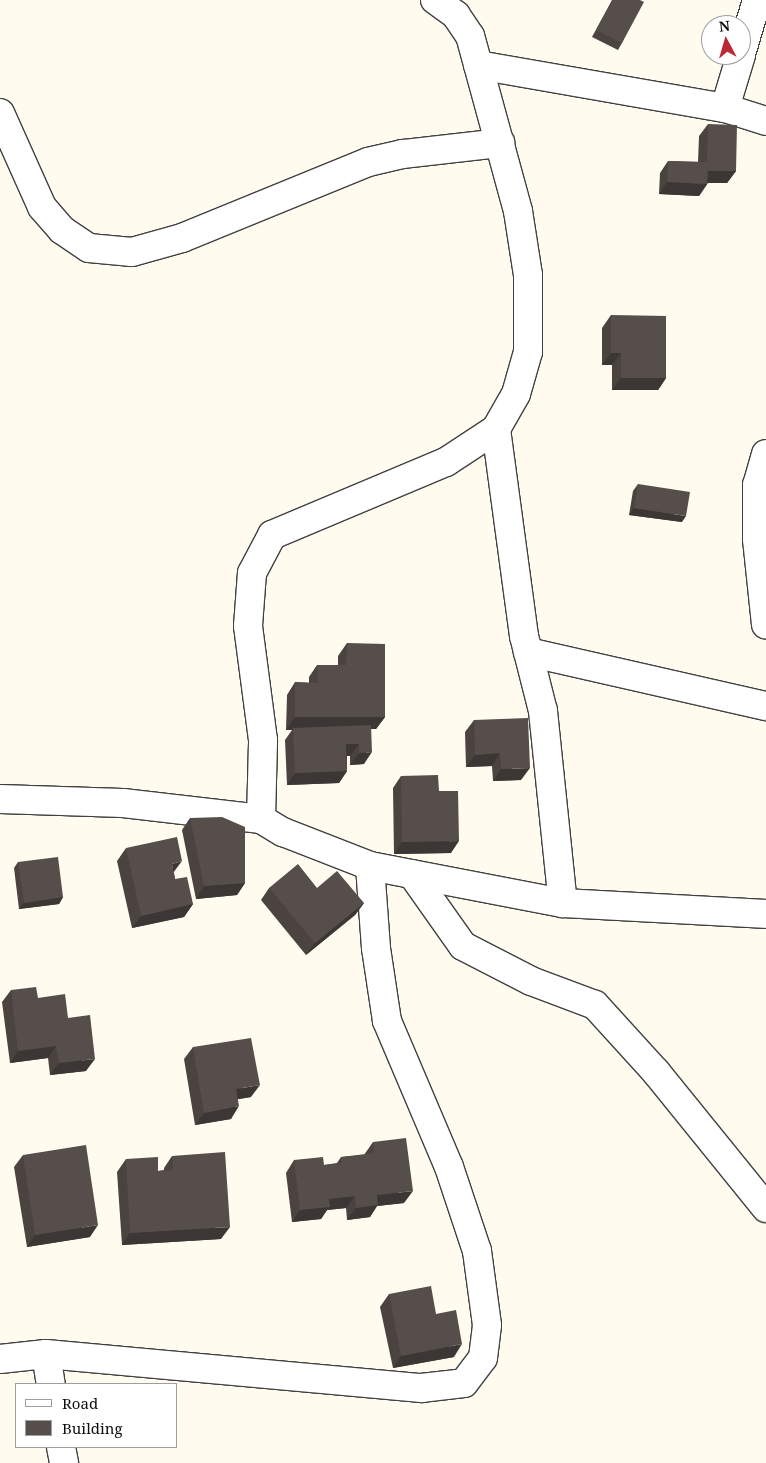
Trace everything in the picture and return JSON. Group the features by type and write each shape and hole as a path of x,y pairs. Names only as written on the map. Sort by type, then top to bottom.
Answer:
{"street":[{"path":"261,819 263,740 248,626 252,573 272,535 446,462 496,429 516,394 528,352 528,275 518,210 470,36 456,15 435,0"},
{"path":"751,20 757,0"},
{"path":"478,65 724,108 766,121"},
{"path":"724,108 738,65"},
{"path":"0,113 42,207 62,230 89,248 132,252 182,238 368,162 403,154 500,143"},
{"path":"496,429 528,652 543,711 563,904"},
{"path":"766,454 757,485 757,539 766,625"},
{"path":"528,652 766,706"},
{"path":"0,799 123,803 261,819 283,832 370,866 563,904 766,914"},
{"path":"0,1359 46,1354 421,1388 464,1383 483,1358 487,1325 477,1251 449,1167 387,1021 376,948 370,866"},
{"path":"412,874 463,946 531,981 595,1005 656,1072 766,1208"},
{"path":"46,1354 51,1383"},
{"path":"61,1448 64,1463"}],"building":[{"path":"613,0 640,0 644,2 622,43 596,30"},
{"path":"708,124 737,125 736,171 708,171 707,184 667,182 668,161 707,162"},
{"path":"611,315 666,316 666,378 621,378 621,353 611,353"},
{"path":"638,484 690,492 686,516 634,508"},
{"path":"347,643 385,644 385,717 295,717 295,682 318,683 317,665 346,665"},
{"path":"528,718 530,768 501,769 500,753 475,755 474,720"},
{"path":"371,725 372,752 359,753 359,744 346,744 347,771 295,773 293,728"},
{"path":"438,775 439,791 458,791 459,841 402,842 401,776"},
{"path":"222,817 245,827 245,883 204,886 190,818"},
{"path":"177,837 182,861 172,864 175,879 187,877 193,904 141,916 126,848"},
{"path":"58,857 63,897 24,903 18,862"},
{"path":"298,864 317,888 337,871 364,903 315,943 269,888"},
{"path":"36,987 38,998 65,994 68,1018 90,1015 95,1059 59,1063 56,1046 18,1051 11,990"},
{"path":"251,1038 260,1085 236,1089 239,1106 204,1113 193,1047"},
{"path":"406,1138 413,1191 377,1195 378,1205 356,1208 355,1196 329,1199 330,1207 300,1210 294,1160 323,1157 324,1165 342,1163 341,1157 374,1153 373,1142"},
{"path":"86,1145 98,1225 35,1235 23,1155"},
{"path":"225,1152 230,1227 130,1233 126,1159 158,1157 158,1171 173,1170 172,1156"},
{"path":"431,1286 436,1314 456,1310 462,1344 401,1356 389,1294"}]}
